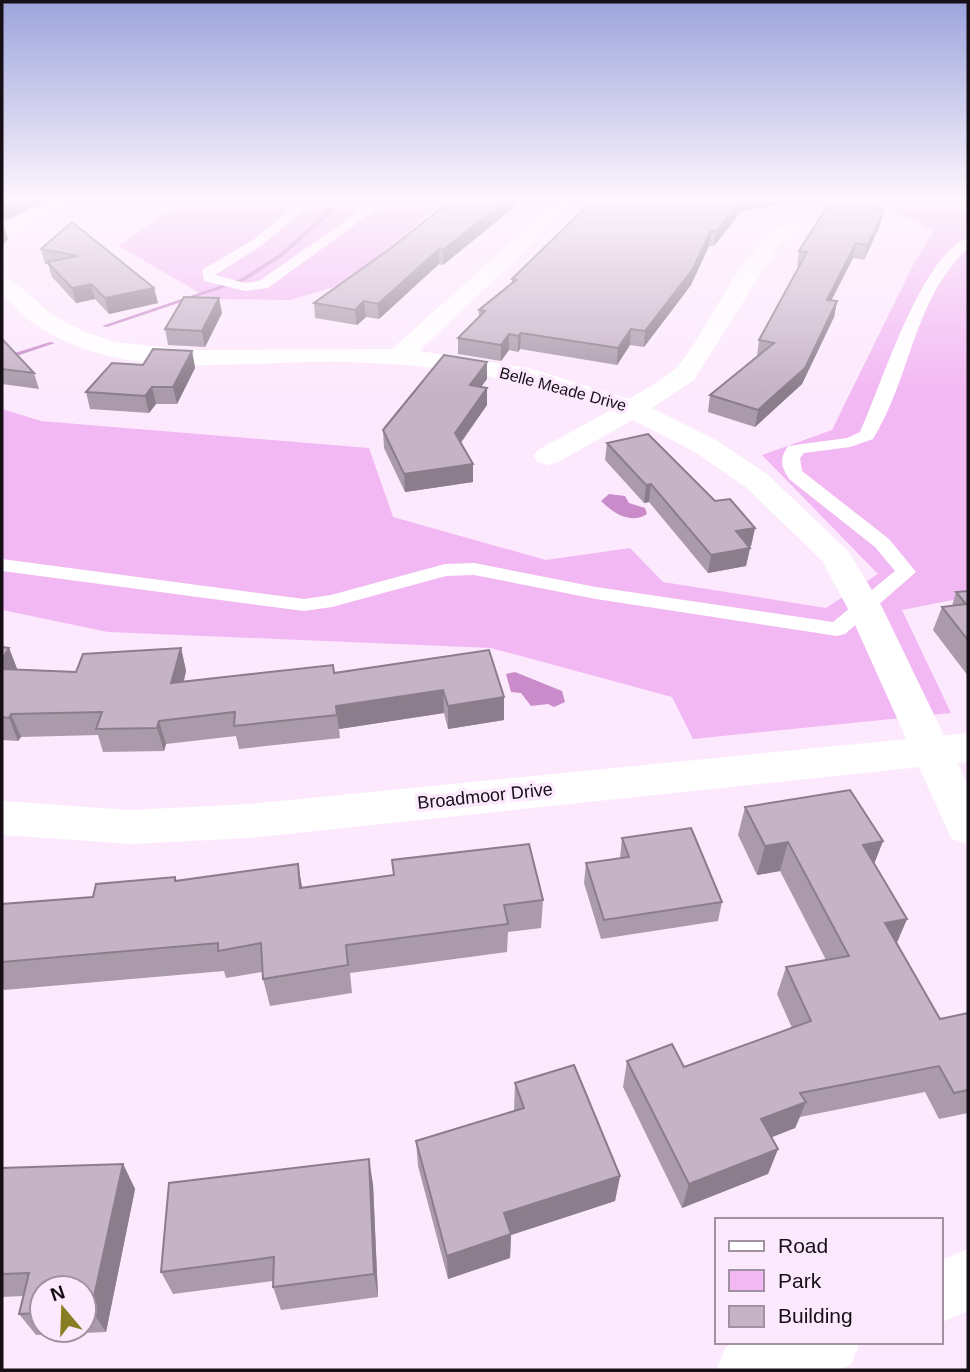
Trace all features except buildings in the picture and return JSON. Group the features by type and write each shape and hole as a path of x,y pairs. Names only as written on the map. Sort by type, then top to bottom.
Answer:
{"street":[{"path":"401,354 500,263"},
{"path":"548,456 634,408 685,374 757,263"},
{"name":"Belle Meade Drive","path":"2,284 15,292 42,319 87,341 143,353 214,359 310,353 401,354 520,375 634,408 706,447 775,494 836,558 948,749 968,827"},
{"name":"Broadmoor Drive","path":"2,818 131,827 249,821 948,749"},
{"path":"942,1291 968,1280"},
{"path":"748,1370 822,1344"}],"lane":[{"path":"224,263 207,273 217,282 245,287 263,285 297,263"},
{"path":"2,565 304,605 332,601 445,570 474,569 596,593 837,629 906,572 900,558 841,508 797,477 790,467 790,458 794,450 804,447 852,442 867,435 898,358 944,263"}],"green space":[{"path":"148,263 372,263 351,282 290,300 210,299"},
{"path":"914,263 968,263 968,597 902,610 951,713 693,739 672,697 491,648 108,632 2,610 2,409 41,421 369,448 393,517 546,560 630,548 663,582 826,608 878,574 762,455 832,430"}],"shaded area":[{"path":"609,494 625,496 629,503 645,508 647,514 628,518 616,513 601,501"},
{"path":"515,672 562,691 565,702 554,707 548,704 531,706 521,693 511,692 506,674"}],"waterway":[{"path":"105,326 242,280 269,263"},
{"path":"2,359 52,343"}]}
